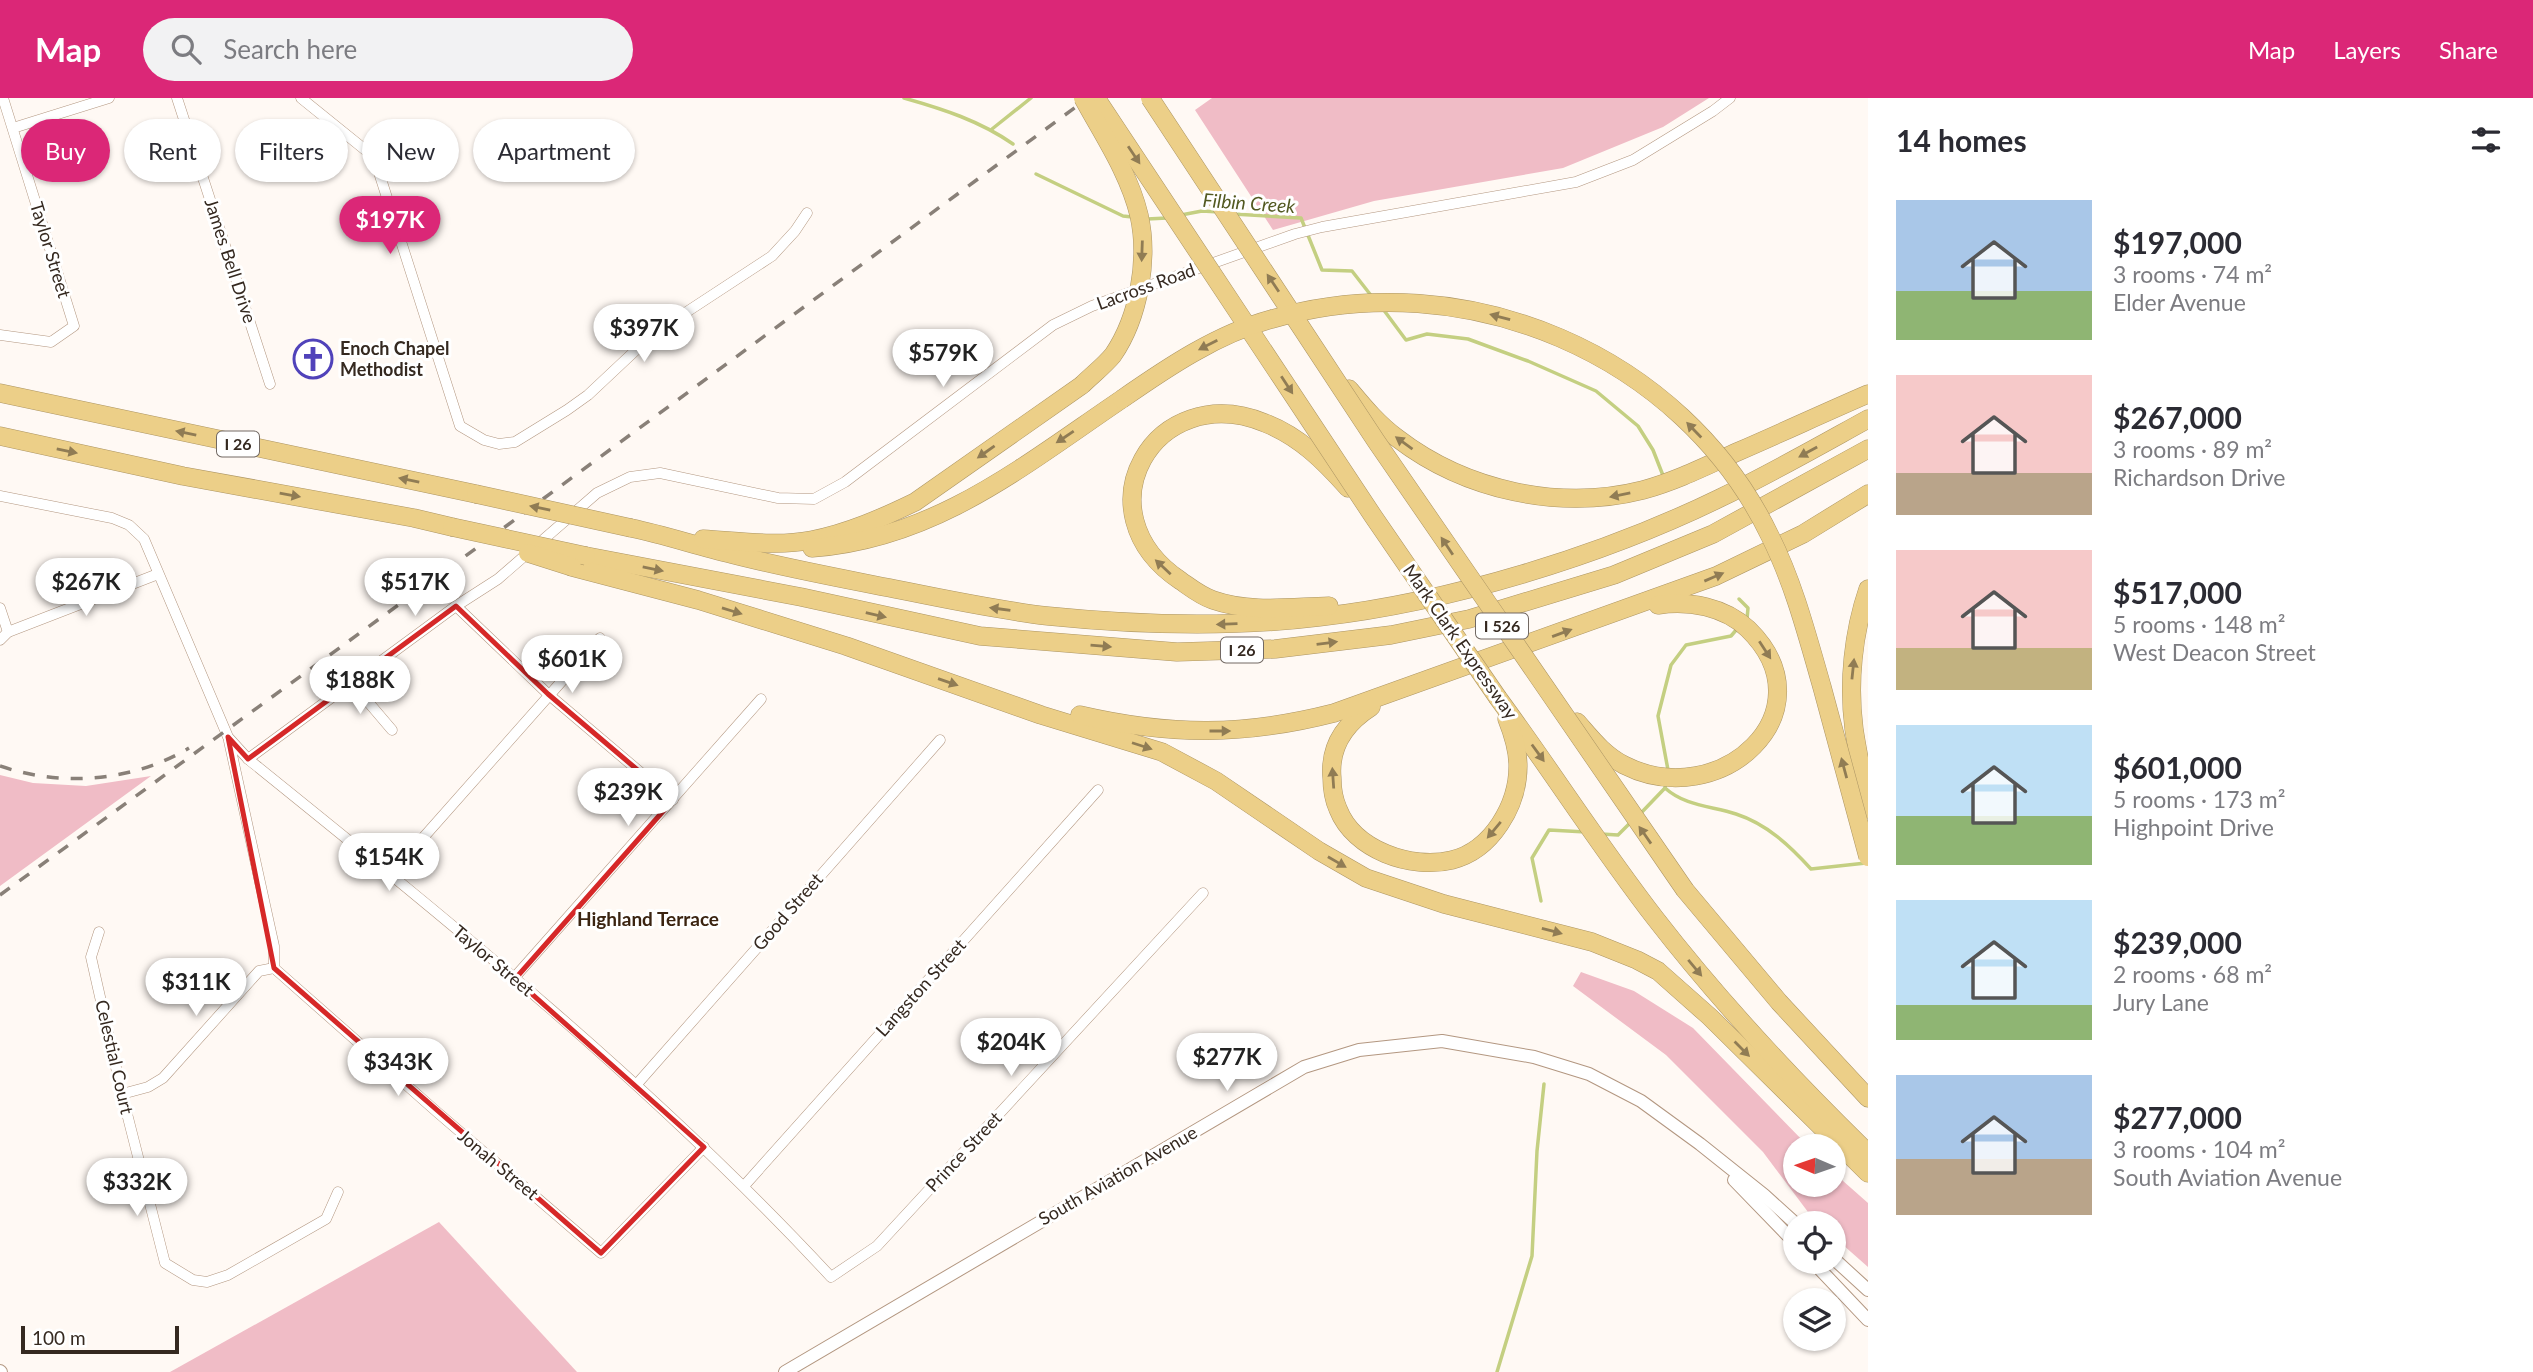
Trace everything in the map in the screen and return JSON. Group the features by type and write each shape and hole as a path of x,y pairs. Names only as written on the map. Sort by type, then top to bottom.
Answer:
{"highway":[{"path":"676,537 779,542 810,540 836,534 887,515 915,502 1082,385 1112,355 1122,337 1136,297 1142,240 1139,214 1131,190 1083,98"},
{"name":"Mark Clark Expressway","path":"1096,98 1373,516 1498,698 1652,914 1764,1047 1868,1153"},
{"name":"I 526","path":"1150,98 1384,453 1685,890 1779,1003 1868,1098"},
{"path":"722,540 765,549 793,550 842,546 907,529 955,508 999,482 1206,345 1269,319 1310,309 1380,301 1449,306 1503,317 1556,335 1616,366 1656,394 1712,449 1747,496 1770,533 1793,588 1868,857"},
{"path":"1324,360 1375,419 1397,438 1441,466 1483,483 1527,494 1580,499 1604,498 1641,490 1685,475 1868,394"},
{"name":"I 26","path":"0,393 676,537 729,554 990,608 1048,616 1217,624 1320,617 1392,606 1464,589 1582,555 1719,499 1868,419"},
{"path":"1373,516 1311,450 1265,422 1239,415 1201,417 1175,426 1144,455 1134,480 1132,497 1134,523 1154,559 1174,577 1210,599 1245,608 1392,606"},
{"name":"I 26","path":"0,436 183,476 414,518 980,636 1177,652 1275,649 1391,635 1469,619 1614,575 1713,534 1868,449"},
{"path":"984,694 1145,728 1231,731 1301,722 1405,689 1690,587 1802,534 1868,494"},
{"path":"452,527 572,568 698,600 846,646 1041,715 1162,752 1216,780 1319,851 1366,878 1435,901 1592,942 1647,965 1710,1017 1868,1173"},
{"path":"1868,589 1857,635 1852,682 1854,728 1868,809"},
{"path":"1533,671 1591,738 1623,765 1643,773 1689,778 1726,768 1741,758 1764,734 1771,721 1777,688 1772,661 1764,646 1741,623 1713,609 1681,603 1627,609"},
{"path":"1405,689 1356,717 1345,729 1332,759 1331,776 1338,810 1359,836 1381,853 1420,862 1452,860 1489,838 1507,812 1513,796 1518,765 1517,748 1498,698"}],"street":[{"name":"Taylor Street","path":"0,335 51,342 74,326 3,98"},
{"path":"13,128 109,98"},
{"name":"James Bell Drive","path":"177,98 270,384"},
{"path":"301,98 374,157 460,426 484,440 514,442 588,395 653,334 772,256 807,214"},
{"name":"Lacross Road","path":"248,759 498,579 597,494 630,477 660,473 778,499 814,499 845,482 1053,325 1092,306 1295,234 1322,227 1576,182 1633,160 1730,98"},
{"name":"Taylor Street","path":"0,496 112,518 129,525 144,539 228,737 248,759 390,874 637,1084 744,1186 831,1277"},
{"path":"0,608 4,636 158,574"},
{"path":"456,607 548,694 673,800"},
{"path":"390,874 600,638"},
{"path":"352,682 392,730"},
{"path":"514,978 761,699"},
{"path":"122,1094 148,1087 163,1078 259,971 274,968 274,946 228,737"},
{"name":"Good Street","path":"637,1084 940,740"},
{"name":"Langston Street","path":"744,1186 1098,790"},
{"name":"Prince Street","path":"831,1277 877,1245 1203,893"},
{"name":"Celestial Court","path":"99,932 90,957 164,1263 193,1280 207,1282 228,1275 326,1219 338,1192"},
{"name":"Jonah Street","path":"274,968 601,1252 704,1147"},
{"name":"South Aviation Avenue","path":"785,1372 1304,1067 1359,1050 1442,1041 1534,1057 1589,1074 1641,1101 1700,1144 1783,1212"},
{"name":"South Aviation Avenue","path":"1700,1144 1783,1230"},
{"path":"1846,1270 1868,1290"},
{"path":"1824,1274 1868,1320"}],"highlighted area":[{"path":"456,606 548,694 673,800 515,979 704,1147 601,1253 274,968 228,737 248,759"}],"shaded area":[{"path":"1212,98 1709,98 1663,127 1563,168 1374,201 1273,230 1195,110"},
{"path":"0,775 33,783 86,786 151,776 0,886"},
{"path":"1581,972 1634,991 1693,1028 1796,1134 1783,1134 1783,1179 1763,1152 1666,1055 1573,986"},
{"path":"1846,1184 1868,1203 1868,1267 1846,1248 1846,1211 1807,1211 1797,1197 1846,1197"},
{"path":"439,1222 577,1372 170,1372"}],"waterway":[{"name":"Filbin Creek","path":"904,98 961,117 1013,144"},
{"path":"992,129 1031,98"},
{"name":"Filbin Creek","path":"1036,174 1123,216 1132,217"},
{"name":"Filbin Creek","path":"1181,215 1202,211 1219,212"},
{"name":"Filbin Creek","path":"1233,214 1301,218 1322,270 1352,271 1373,298"},
{"name":"Filbin Creek","path":"1147,219 1167,218"},
{"name":"Filbin Creek","path":"1383,309 1406,340 1427,334 1468,339 1528,361 1596,391 1638,426 1653,450 1664,478"},
{"path":"1739,599 1748,608 1747,619"},
{"path":"1668,770 1658,716 1671,665 1686,645 1731,636 1737,629"},
{"path":"1641,813 1665,788 1666,781"},
{"name":"Filbin Creek","path":"1665,788 1681,799 1736,814 1758,824 1786,844 1811,869 1866,863"},
{"path":"1601,834 1618,835 1630,823"},
{"path":"1541,901 1532,858 1549,830 1586,832"},
{"path":"1497,1372 1532,1256 1537,1151 1544,1084"}],"railway":[{"path":"0,895 1088,98"},
{"path":"0,766 48,777 96,778 144,768 189,748"}],"place":[{"name":"Enoch Chapel Methodist","path":"313,359"}],"district":[{"name":"Highland Terrace","path":"648,919"}]}
